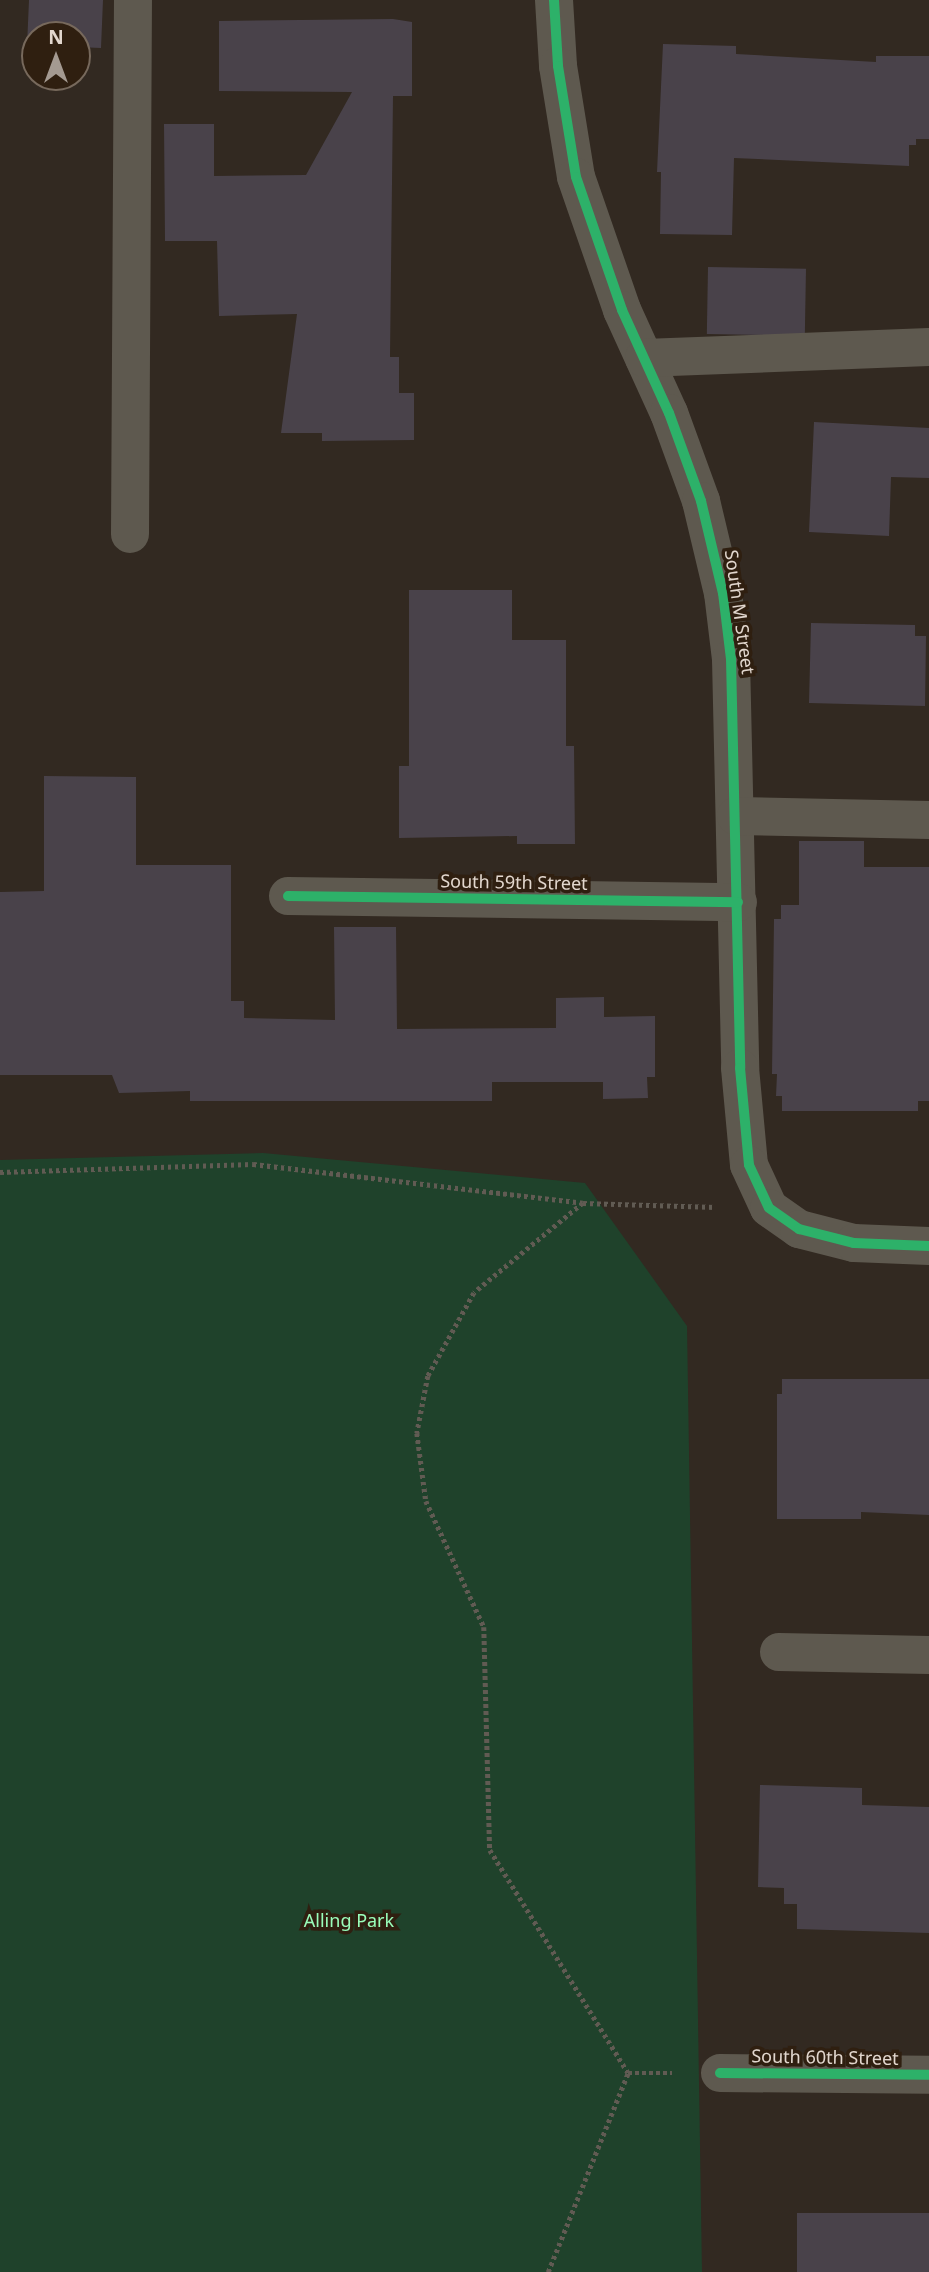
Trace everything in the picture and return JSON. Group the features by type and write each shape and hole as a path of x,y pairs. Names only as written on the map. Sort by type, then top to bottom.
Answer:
{"street":[{"path":"130,534 133,0"},
{"name":"South M Street","path":"554,0 558,66 576,177 594,238 679,438 715,551 731,659 744,1121 749,1165 769,1208"},
{"path":"644,358 929,346"},
{"path":"737,816 929,820"},
{"name":"South 59th Street","path":"288,896 738,902"},
{"path":"769,1208 799,1229 827,1238 929,1246"},
{"path":"779,1651 929,1655"},
{"name":"South 60th Street","path":"720,2073 929,2075"}],"path":[{"path":"0,1172 253,1164 583,1203 769,1208"},
{"path":"583,1203 474,1293 428,1376 417,1433 426,1501 484,1627 490,1850 628,2073"},
{"path":"628,2073 720,2073"},
{"path":"548,2272 628,2073"}],"green space":[{"name":"Alling Park","path":"263,1153 585,1183 687,1326 702,2272 0,2272 0,1160"}],"building":[{"path":"29,0 103,0 101,48 91,48 91,21 28,21"},
{"path":"393,19 412,22 412,96 393,96 390,357 399,357 399,393 414,393 414,440 322,441 322,433 281,433 297,314 219,316 217,241 165,241 164,124 214,124 214,176 306,175 352,92 219,91 219,21"},
{"path":"663,44 736,46 736,54 876,62 876,56 929,56 929,139 916,139 916,145 909,145 909,166 734,158 732,235 660,234 661,172 657,172"},
{"path":"708,267 806,269 805,336 707,334"},
{"path":"814,422 929,428 929,478 891,477 889,536 809,532"},
{"path":"409,590 512,590 512,640 566,640 566,746 574,746 575,844 517,844 517,836 399,838 399,766 409,766"},
{"path":"811,623 915,625 915,636 926,636 925,706 809,703"},
{"path":"44,776 136,777 136,865 231,865 231,1001 244,1001 244,1018 335,1020 334,927 396,927 397,1029 556,1028 556,998 604,997 604,1017 655,1016 655,1077 647,1077 648,1098 603,1099 603,1082 492,1082 492,1101 190,1101 190,1091 119,1093 112,1075 0,1075 0,892 44,891"},
{"path":"799,841 864,841 864,867 929,867 929,1101 918,1101 918,1111 782,1111 782,1096 776,1096 777,1074 772,1074 774,919 781,919 781,905 799,905"},
{"path":"782,1379 929,1379 929,1515 861,1512 861,1519 777,1519 777,1394 782,1394"},
{"path":"760,1785 862,1788 862,1805 929,1807 929,1933 797,1929 797,1904 784,1904 784,1888 758,1887"},
{"path":"797,2213 929,2213 929,2272 797,2272"}],"cycle path":[{"path":"554,0 558,66 576,177 622,310 669,413 701,501 723,593 731,659 740,1068 749,1165 769,1208 799,1229 854,1243 929,1246"},
{"path":"288,896 738,902"},
{"path":"720,2073 929,2075"}]}
